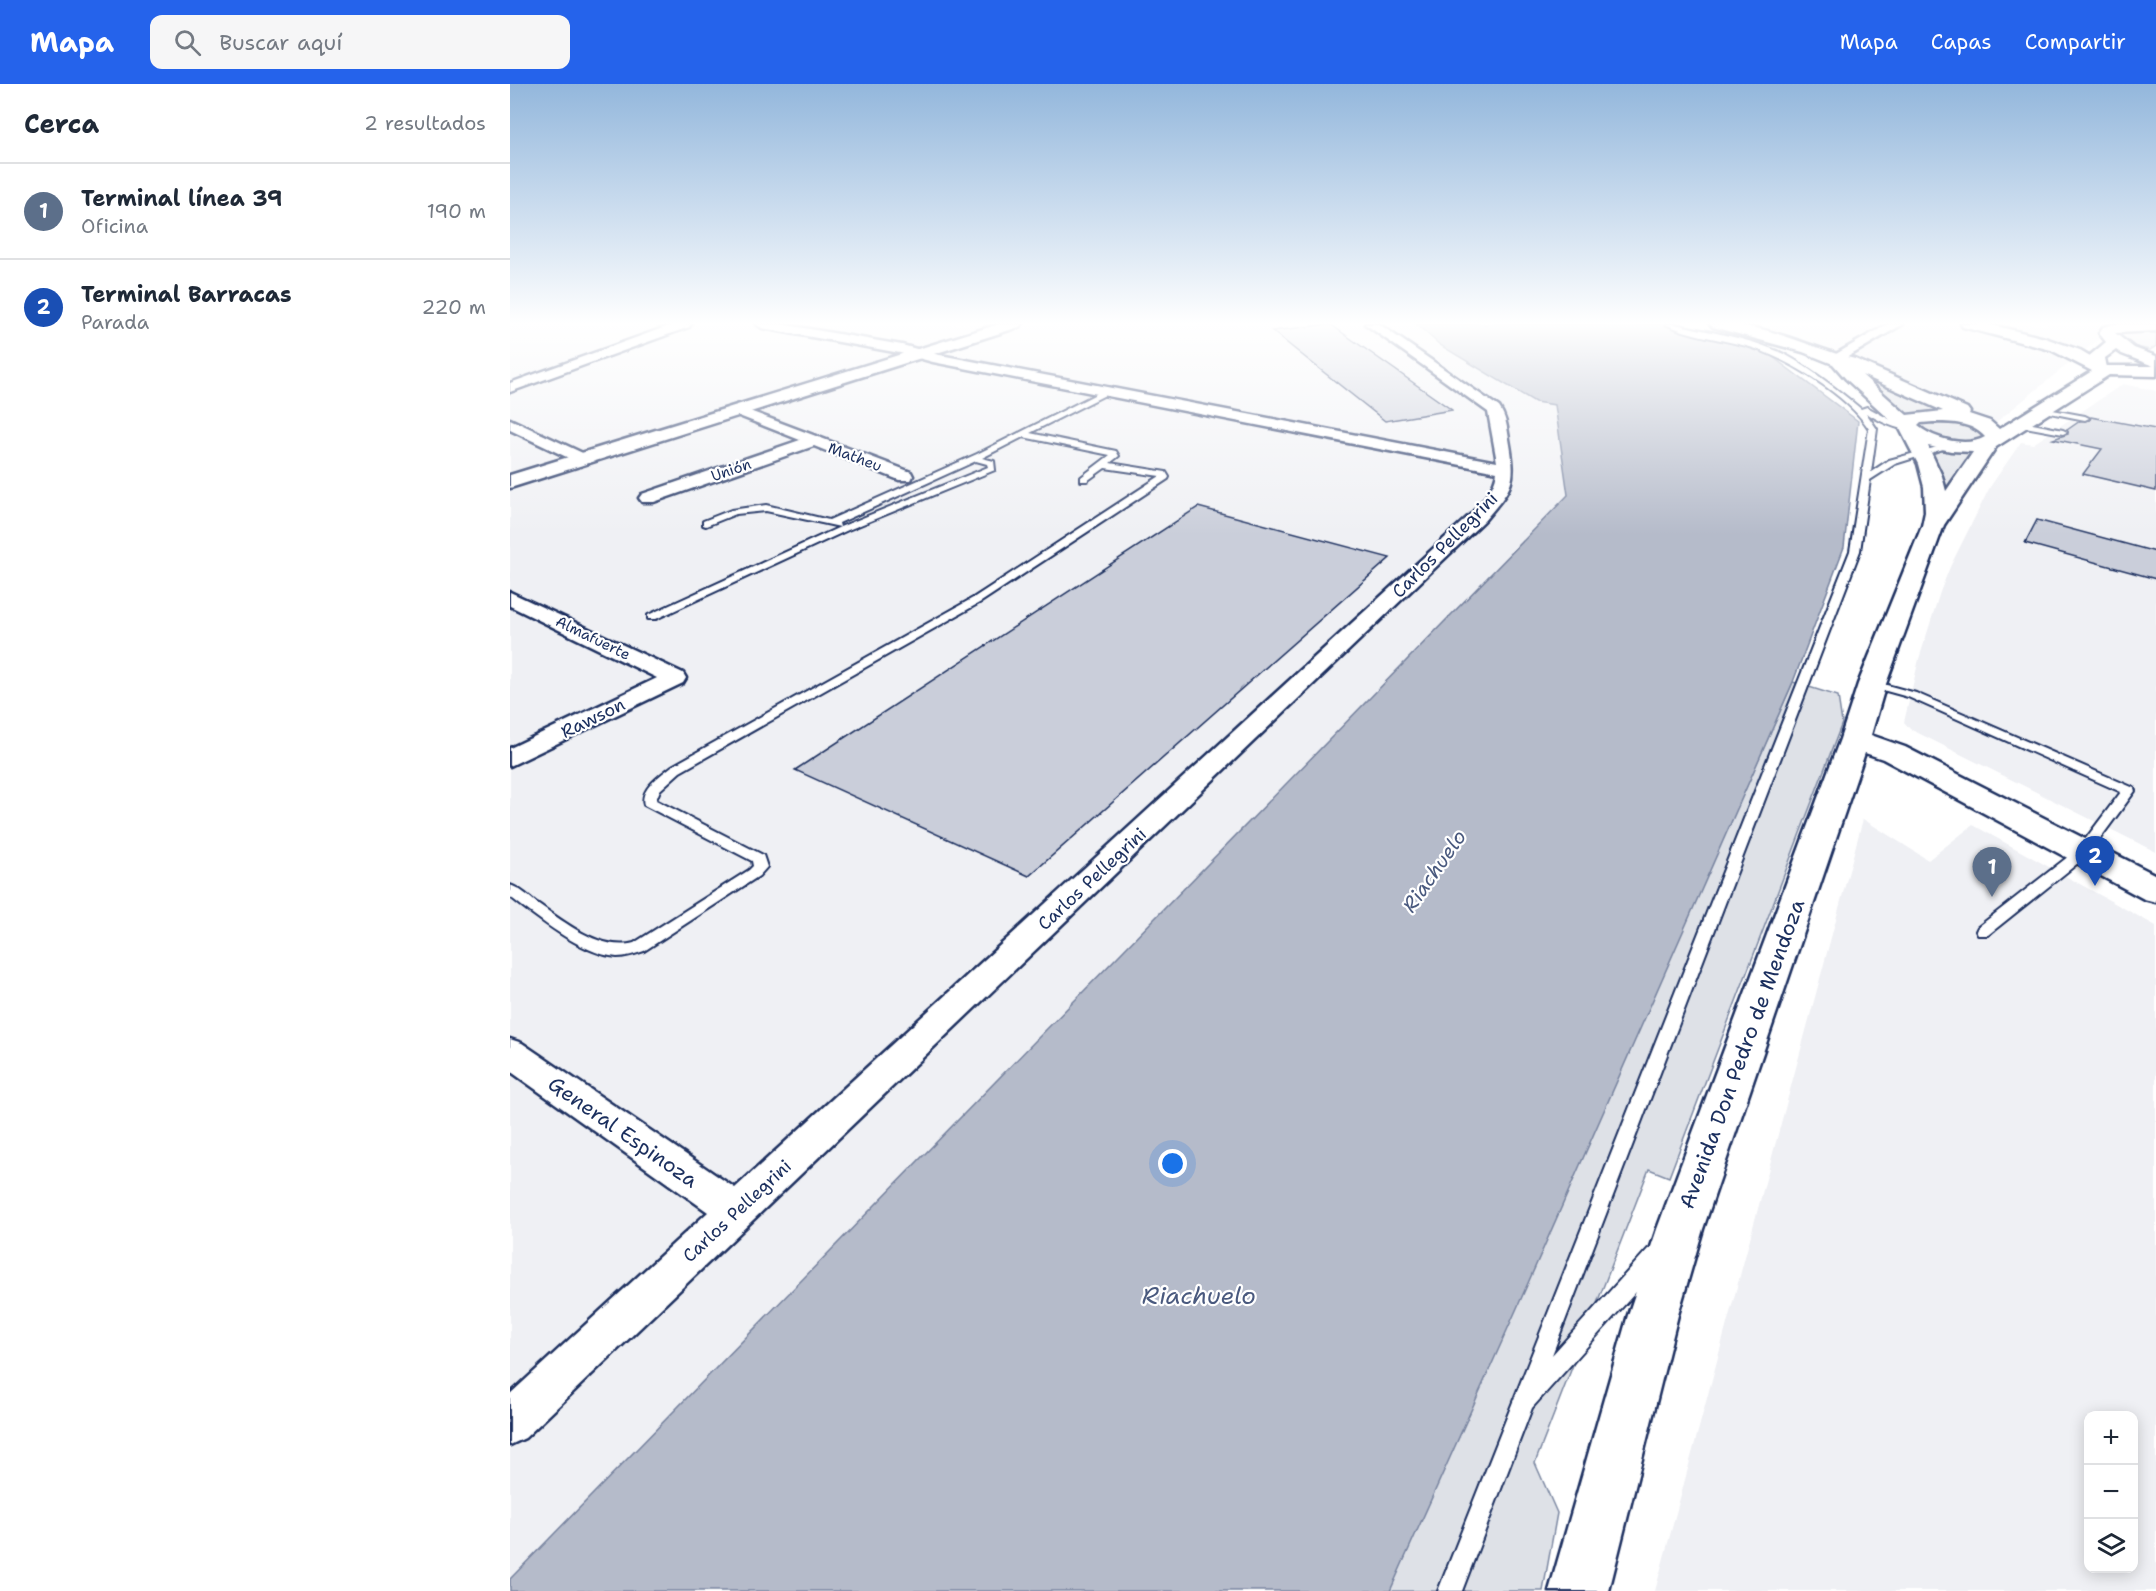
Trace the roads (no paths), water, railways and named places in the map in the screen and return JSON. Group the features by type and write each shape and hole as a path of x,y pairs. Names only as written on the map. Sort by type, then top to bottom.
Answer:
{"main road":[{"path":"510,482 792,394"},
{"name":"Avenida Don Pedro de Mendoza","path":"1579,1591 1653,1315 1680,1228 1855,739 1872,684 1933,526 1938,498 1933,478 1922,453 1909,428 1873,394"},
{"path":"1922,394 1953,408 1993,433 1995,436 1990,443"},
{"path":"2023,424 1996,425 1975,423 1954,417 1926,416 1912,419 1909,428 1926,439 1952,446 1990,443 2023,424 2067,394"},
{"name":"Avenida Don Pedro de Mendoza","path":"1933,526 1990,443"},
{"path":"1855,739 1894,753 2156,890"}],"street":[{"path":"1123,394 1506,469"},
{"name":"Carlos Pellegrini","path":"510,1423 1478,517 1500,491 1506,469 1497,416 1487,403 1474,394"},
{"name":"Matheu","path":"739,411 905,476"},
{"path":"510,424 583,459"},
{"name":"Unión","path":"648,498 814,441"},
{"name":"Almafuerte","path":"510,598 675,678"},
{"name":"Rawson","path":"510,758 675,678"},
{"name":"General Espinoza","path":"510,1053 737,1211"}],"lane":[{"path":"831,523 975,458 1100,394"},
{"path":"1450,1591 1520,1406 1855,551 1867,478 1872,425 1865,416 1839,394"},
{"path":"1842,394 1877,417 1909,428"},
{"path":"2045,410 2085,418"},
{"path":"2023,424 2061,434"},
{"path":"1022,434 1113,453 1115,458 1084,479"},
{"path":"1867,478 1892,462 1952,446"},
{"path":"652,616 845,528 992,468 991,463 975,458"},
{"path":"510,890 559,924 608,950 626,952 639,947 754,873 760,867 758,858 649,802 650,794 657,784 676,769 977,600 1165,477 1156,472 1104,465"},
{"path":"706,523 734,512 766,508 845,528"},
{"path":"1872,684 1912,695 2129,791 2083,852 1983,931"},
{"path":"1520,1406 1680,1228"}],"water":[{"name":"Riachuelo","path":"1522,394 1822,394 1858,421 1844,547 1793,682 1390,1591 510,1591 510,1579 1568,495 1555,405 1535,402"}],"place":[{"name":"Terminal Barracas","path":"2095,886"},
{"name":"Terminal línea 39","path":"1992,897"}]}
